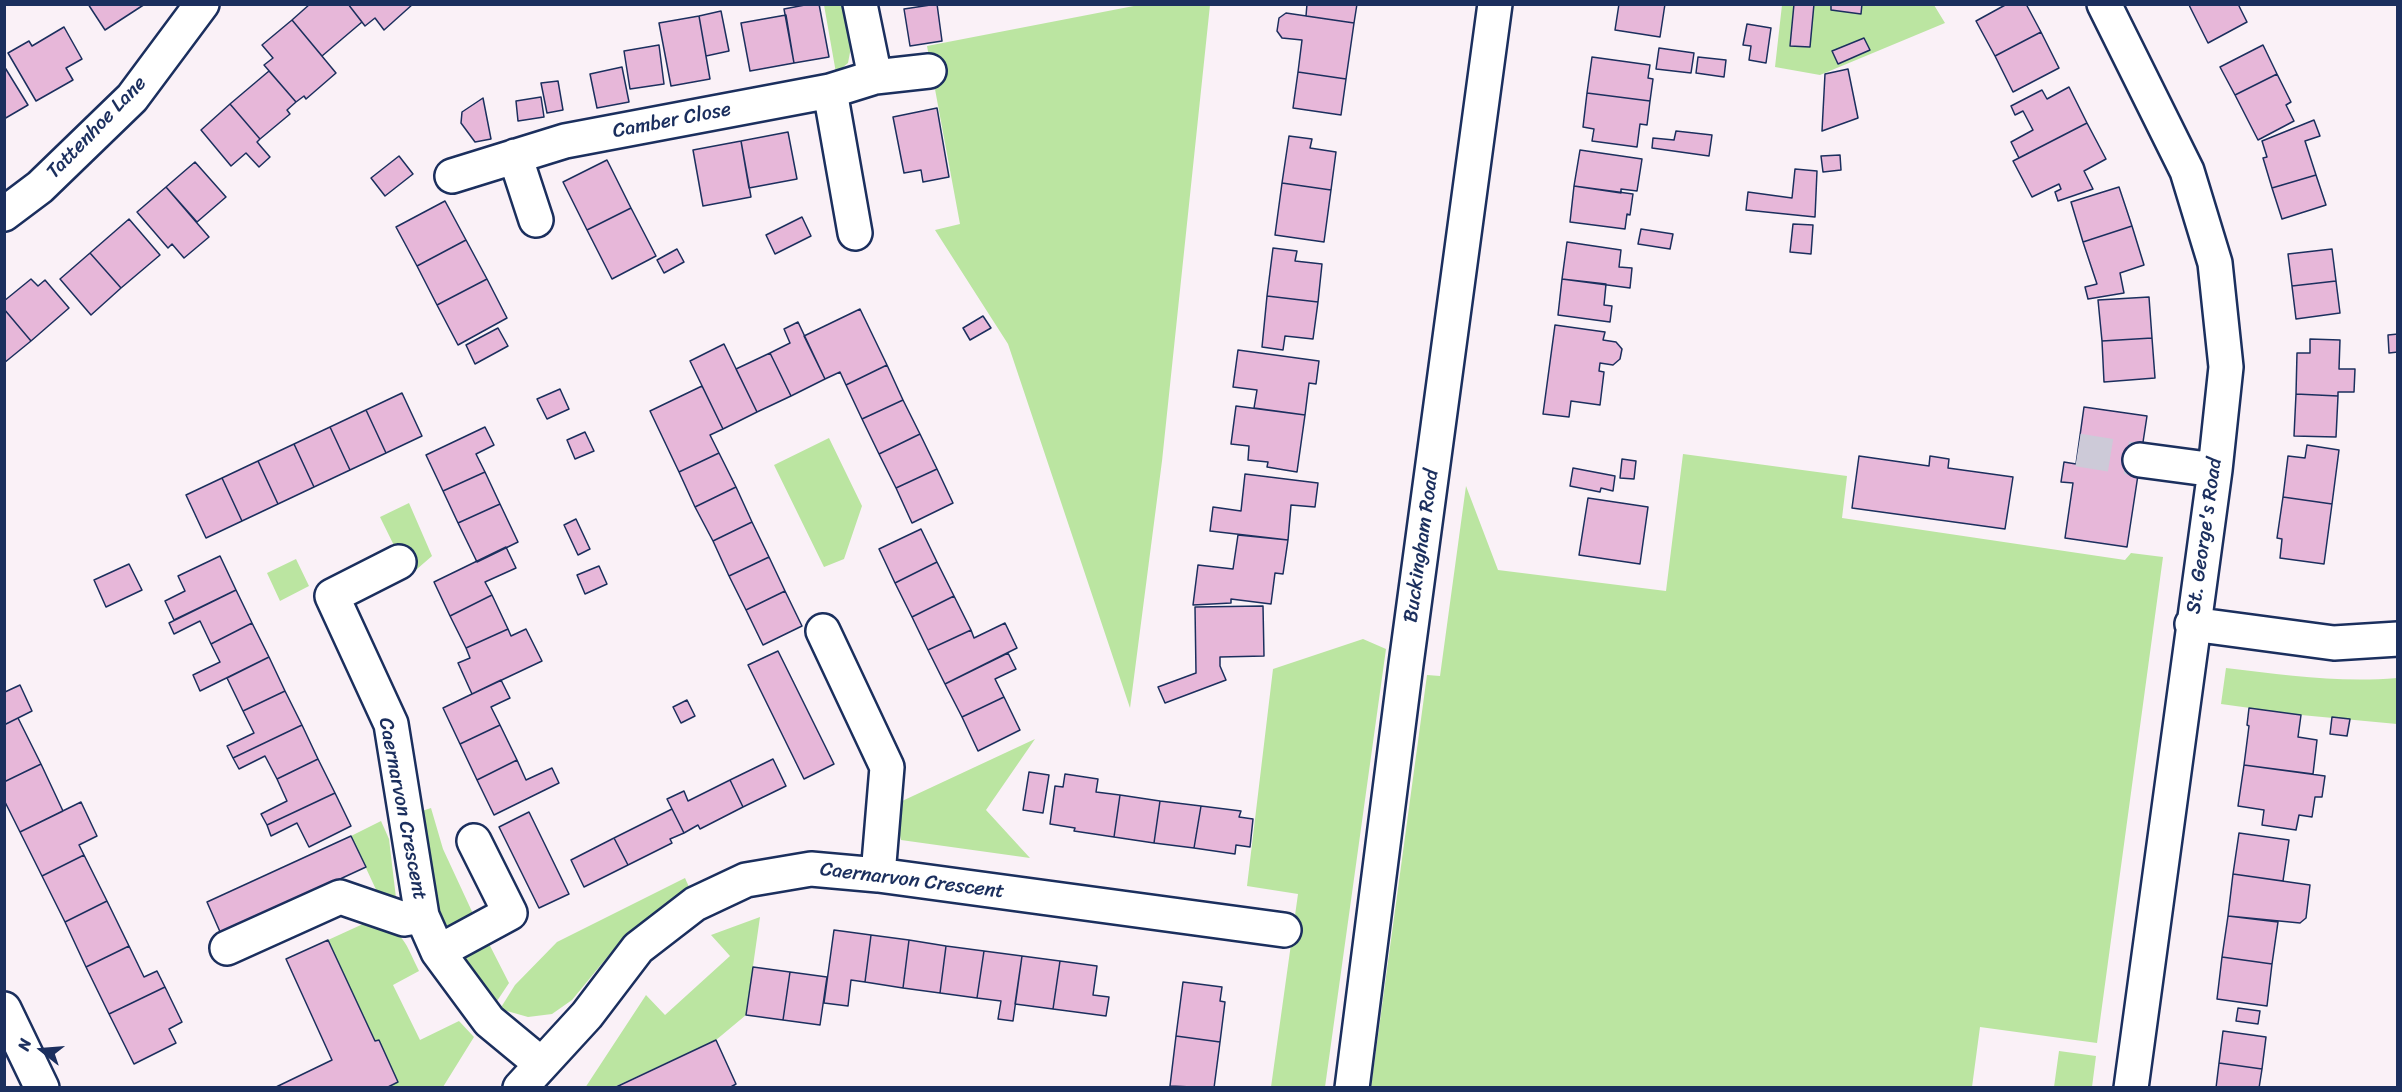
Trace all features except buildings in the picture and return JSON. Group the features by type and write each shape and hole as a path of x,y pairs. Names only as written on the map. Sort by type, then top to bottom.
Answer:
{"street":[{"name":"Tattenhoe Lane","path":"4,214 40,187 132,98 202,4"},
{"path":"860,4 874,78"},
{"name":"Buckingham Road","path":"1352,1088 1406,664 1496,4"},
{"name":"St. George's Road","path":"2104,4 2187,171 2215,263 2226,367 2215,470 2192,624 2131,1088"},
{"name":"Camber Close","path":"452,176 565,141 830,91 874,78 929,71"},
{"path":"830,91 855,233"},
{"path":"515,156 536,220"},
{"path":"2140,460 2215,470"},
{"name":"Caernarvon Crescent","path":"399,562 332,596 391,724 422,916 438,952 530,1076 587,1015 638,948 695,904 746,880 811,869 878,875 1284,930"},
{"path":"2192,624 2334,643 2397,639"},
{"path":"823,631 887,767 878,875"},
{"path":"438,952 510,913 474,841"},
{"path":"227,948 340,897 404,919 422,916"},
{"path":"4,1009 42,1088"}],"green space":[{"path":"824,5 843,5 851,47 848,63 836,73"},
{"path":"1139,5 1210,5 1162,461 1130,708 1008,344 935,230 960,224 927,46"},
{"path":"1782,5 1934,5 1945,23 1820,75 1775,67"},
{"path":"829,438 862,506 844,559 824,567 774,465"},
{"path":"1683,454 1847,476 1842,518 2125,560 2131,553 2163,557 2097,1043 1980,1027 1972,1087 1371,1087 1427,675 1440,676 1466,486 1498,570 1666,591"},
{"path":"409,503 432,556 409,576 380,517"},
{"path":"296,559 309,586 280,601 267,573"},
{"path":"1363,639 1386,649 1325,1087 1271,1087 1298,894 1247,886 1273,669"},
{"path":"2226,668 2333,679 2397,678 2397,724 2301,715 2221,704"},
{"path":"1035,739 986,810 1030,858 901,840 897,822 900,802"},
{"path":"431,808 443,849 475,918 453,929 442,922 437,908 422,811"},
{"path":"381,821 389,839 396,898 387,900 379,896 351,836"},
{"path":"685,878 689,887 627,933 572,1000 552,1014 528,1017 500,1009 515,985 557,942"},
{"path":"760,917 746,1015 716,1040 614,1087 585,1088 646,995 665,1015 730,956 711,935"},
{"path":"363,924 394,931 405,942 409,950 419,971 393,985 420,1040 459,1021 474,1037 443,1087 386,1087 398,1082 379,1040 375,1041 328,940"},
{"path":"486,938 509,983 495,1004 457,954"},
{"path":"2059,1051 2096,1056 2092,1087 2054,1087"}],"tunnel":[{"path":"2078,450 2140,460"}]}
